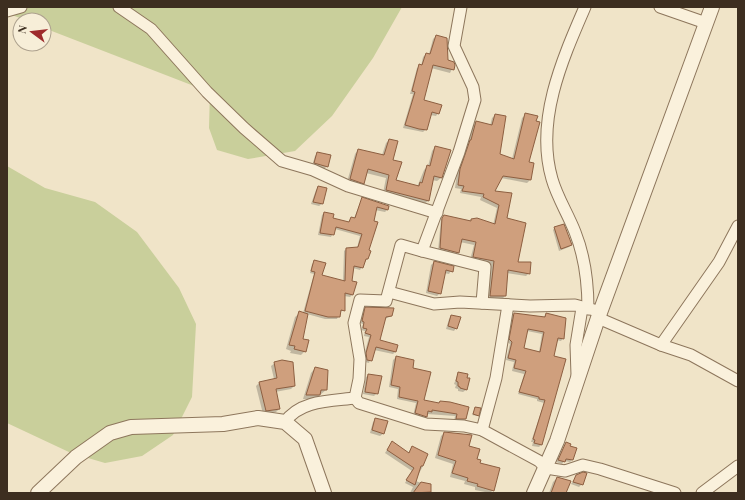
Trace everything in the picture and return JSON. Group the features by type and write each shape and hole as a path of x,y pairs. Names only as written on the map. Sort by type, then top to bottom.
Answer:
{"street":[{"path":"7,11 21,7"},
{"path":"119,7 151,29 207,92 244,128 282,161 313,170 348,186 437,213"},
{"path":"422,251 459,152 475,100 473,87 454,46 461,7"},
{"path":"534,493 546,468 578,381 592,311 583,253 552,180 547,161 546,142 548,113 556,81 585,7"},
{"path":"660,7 706,23"},
{"path":"578,381 576,345 592,311 712,7"},
{"path":"661,345 719,262 738,226"},
{"path":"482,303 485,267 401,245 386,301 360,300 354,323 360,359 356,398 359,403 426,424 464,426 482,430 539,461 546,468 565,471 583,465 674,493"},
{"path":"389,292 434,304 482,303 508,305 575,305 592,311 661,345 691,355 738,381"},
{"path":"482,430 496,378 508,305"},
{"path":"285,422 291,412 311,403 356,398"},
{"path":"38,493 76,457 110,432 131,427 223,424 258,418 285,422 305,439 324,493"},
{"path":"702,493 738,466"}],"green space":[{"path":"7,7 402,7 373,58 332,116 295,151 248,159 217,150 209,128 210,90 194,86 52,31 52,12 12,12 12,15 7,13"},
{"path":"7,166 45,188 95,202 137,232 179,288 196,324 192,397 173,435 142,456 105,463 71,453 7,423"}],"building":[{"path":"436,35 447,38 448,60 454,62 455,65 454,70 433,65 424,100 442,105 439,114 432,112 427,130 419,129 405,125 415,92 412,91 419,64 422,65 426,53 430,54"},
{"path":"525,113 538,116 536,121 540,122 529,162 534,163 531,180 503,176 495,191 512,193 507,218 526,223 518,262 531,262 530,274 508,270 506,296 490,296 494,261 473,257 476,242 462,239 459,253 440,248 442,218 444,215 471,221 471,219 477,218 495,224 499,205 483,197 484,194 462,191 464,186 458,185 460,169 471,140 476,121 492,125 495,114 506,116 500,154 514,159"},
{"path":"389,139 398,141 393,160 402,162 396,180 419,186 420,182 422,183 427,165 430,166 435,146 451,150 442,178 434,176 429,201 386,190 389,175 368,169 364,184 350,179 358,149 384,155"},
{"path":"317,152 331,155 328,167 314,163"},
{"path":"318,186 327,188 323,204 313,202"},
{"path":"362,197 389,206 388,210 377,207 374,221 378,222 369,250 371,251 363,268 354,266 352,281 357,282 353,295 345,293 345,311 341,310 340,317 328,317 305,311 315,272 311,271 314,260 326,263 322,275 345,281 346,248 358,247 362,234 336,227 334,235 320,233 324,212 334,214 333,218 349,222 351,217 355,218"},
{"path":"564,224 572,245 561,249 554,227"},
{"path":"434,261 454,266 453,272 446,270 441,294 428,291"},
{"path":"365,307 394,308 392,316 386,317 380,340 398,345 396,352 376,347 372,361 367,360 366,353 371,335 365,333 367,329 363,328 364,322 362,321"},
{"path":"299,311 308,314 303,339 309,340 306,352 294,349 295,346 289,345"},
{"path":"514,313 545,317 546,313 566,318 564,339 558,338 554,356 566,359 542,445 534,443 535,440 533,439 545,400 519,392 526,371 514,368 516,360 508,358 512,342 509,339","holes":["528,329 544,332 540,352 524,348"]},
{"path":"451,315 461,317 457,329 448,326"},
{"path":"396,356 414,360 413,368 431,372 424,400 439,403 440,401 450,402 469,407 466,419 456,419 457,414 432,410 432,412 428,411 427,417 415,413 418,401 399,397 400,387 391,385"},
{"path":"282,360 293,362 295,386 276,389 280,409 266,411 259,382 277,378 274,362"},
{"path":"315,367 328,370 327,390 321,390 320,395 306,395"},
{"path":"458,372 468,374 467,378 470,378 467,390 458,386 458,382 456,381"},
{"path":"368,374 382,376 378,394 365,392"},
{"path":"475,407 481,408 479,416 473,414"},
{"path":"375,418 388,421 384,434 372,430"},
{"path":"444,432 472,435 469,446 480,449 477,459 481,460 480,463 500,468 494,491 477,486 478,484 467,481 468,478 452,473 456,461 438,455"},
{"path":"392,441 409,453 412,446 428,454 423,466 421,466 415,485 406,480 414,468 387,450"},
{"path":"566,442 571,444 570,446 577,448 573,460 566,459 565,462 558,460"},
{"path":"583,472 587,473 583,485 573,482 576,475"},
{"path":"557,477 571,481 566,493 551,493"},
{"path":"421,482 431,484 431,492 413,493"}]}
